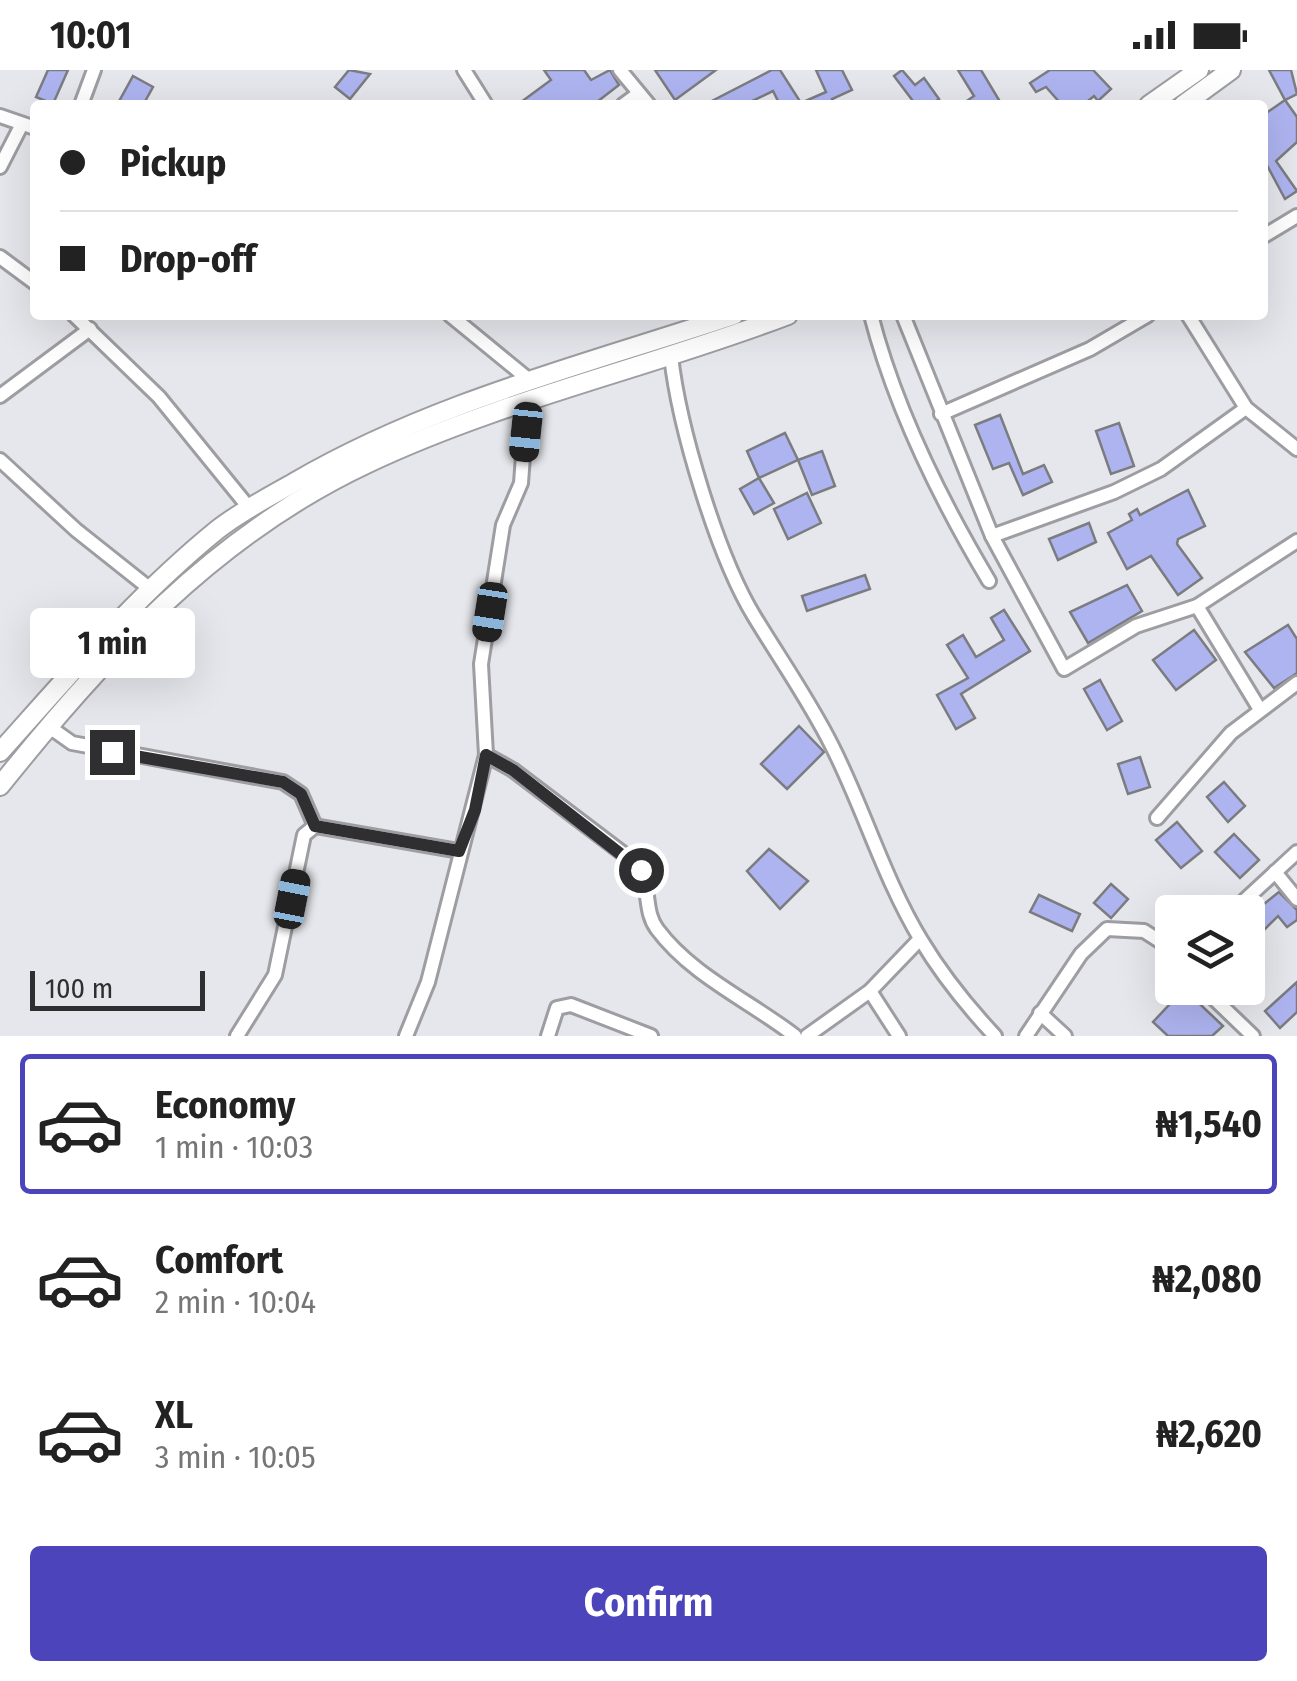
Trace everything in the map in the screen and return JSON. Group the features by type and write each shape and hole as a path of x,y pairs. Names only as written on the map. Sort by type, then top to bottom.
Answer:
{"main road":[{"path":"1156,100 1200,70"},
{"path":"1190,100 1231,70"},
{"path":"0,752 82,656 149,588 250,509 394,428 528,379 718,320"},
{"path":"0,786 48,726 143,622 224,550 269,520 403,447 774,320"}],"street":[{"path":"83,100 94,70"},
{"path":"464,70 483,100"},
{"path":"620,70 643,100"},
{"path":"630,100 638,94"},
{"path":"0,116 28,126 0,167"},
{"path":"1268,233 1297,216"},
{"path":"0,257 30,280"},
{"path":"80,320 194,437 250,509"},
{"path":"456,320 528,379"},
{"path":"874,320 903,411 960,532 989,581"},
{"path":"905,320 992,536 1064,669 1136,626 1197,606 1297,541"},
{"path":"941,414 1090,349 1139,320"},
{"path":"1191,320 1246,408 1297,450"},
{"path":"0,396 90,329"},
{"path":"670,356 677,408 733,572 753,615 785,659 834,750 920,939 964,1003 995,1036"},
{"path":"406,1036 428,982 486,755 481,664 504,526 521,483 527,402"},
{"path":"992,536 1114,492 1162,469 1246,408"},
{"path":"0,460 76,530 149,588"},
{"path":"1197,606 1258,708"},
{"path":"1157,818 1189,777 1258,708 1297,683"},
{"path":"48,726 85,746 283,782 301,794 315,826"},
{"path":"486,755 513,770 629,858 641,870 654,926 729,992 795,1036"},
{"path":"238,1036 275,975 304,835 315,826 459,851"},
{"path":"1250,895 1297,852"},
{"path":"1275,872 1297,899"},
{"path":"1026,1036 1081,954 1107,929 1144,931 1155,938"},
{"path":"807,1036 870,991 920,939"},
{"path":"870,991 899,1036"},
{"path":"548,1036 557,1008 571,1005 651,1036"},
{"path":"1221,1005 1253,1036"},
{"path":"1040,1013 1065,1036"}],"building":[{"path":"48,70 68,70 55,100 36,97"},
{"path":"349,70 370,74 350,99 335,87"},
{"path":"544,70 584,70 591,80 610,70 619,85 600,100 524,100 551,80"},
{"path":"655,70 716,70 675,100"},
{"path":"772,70 780,70 799,100 778,100 773,91 754,100 714,100"},
{"path":"816,70 842,70 852,90 832,99 808,100 826,92"},
{"path":"902,70 915,85 924,78 939,99 912,100 894,76"},
{"path":"958,70 981,70 999,100 968,100 974,96"},
{"path":"1050,70 1093,70 1111,89 1099,100 1094,96 1089,100 1058,100 1046,87 1036,92 1030,83"},
{"path":"1269,70 1291,70 1297,94 1285,100"},
{"path":"133,76 153,87 146,100 120,100"},
{"path":"1285,100 1297,117 1297,142 1276,161 1297,191 1285,199 1268,167 1268,112"},
{"path":"1000,415 1023,474 1044,465 1052,482 1023,495 1009,463 993,469 975,425"},
{"path":"1119,423 1134,466 1111,474 1096,431"},
{"path":"785,433 798,460 759,478 747,451"},
{"path":"822,451 835,486 812,495 798,460"},
{"path":"759,478 774,503 754,514 740,489"},
{"path":"1188,490 1205,526 1178,539 1177,544 1202,578 1178,595 1151,556 1127,569 1108,533 1132,520 1129,514 1137,509 1140,515"},
{"path":"807,493 821,523 788,539 774,509"},
{"path":"1089,523 1096,542 1058,560 1049,539"},
{"path":"865,575 870,589 807,611 802,596"},
{"path":"1127,585 1142,611 1088,643 1070,612"},
{"path":"1004,610 1030,651 961,694 975,718 956,729 937,695 968,678 947,645 963,635 976,657 1004,640 991,618"},
{"path":"1288,625 1297,639 1297,673 1274,688 1245,652"},
{"path":"1194,630 1216,660 1176,690 1153,660"},
{"path":"1100,680 1122,721 1107,730 1084,689"},
{"path":"799,726 824,752 787,789 761,764"},
{"path":"1140,757 1150,787 1128,794 1118,764"},
{"path":"1224,782 1245,806 1228,822 1207,797"},
{"path":"1177,822 1202,851 1181,868 1156,840"},
{"path":"1234,834 1259,860 1240,878 1215,852"},
{"path":"769,849 808,881 780,909 747,871"},
{"path":"1111,884 1128,899 1111,918 1094,903"},
{"path":"1279,892 1297,910 1297,920 1287,927 1278,916 1265,929 1265,903"},
{"path":"1039,895 1080,914 1072,931 1030,912"},
{"path":"1297,982 1297,1012 1280,1028 1265,1011"},
{"path":"1169,1005 1201,1005 1223,1026 1212,1036 1168,1036 1153,1022"}],"route":[{"path":"112,752 283,782 301,794 315,826 459,851 475,810 486,755 513,770 641,870"}]}
